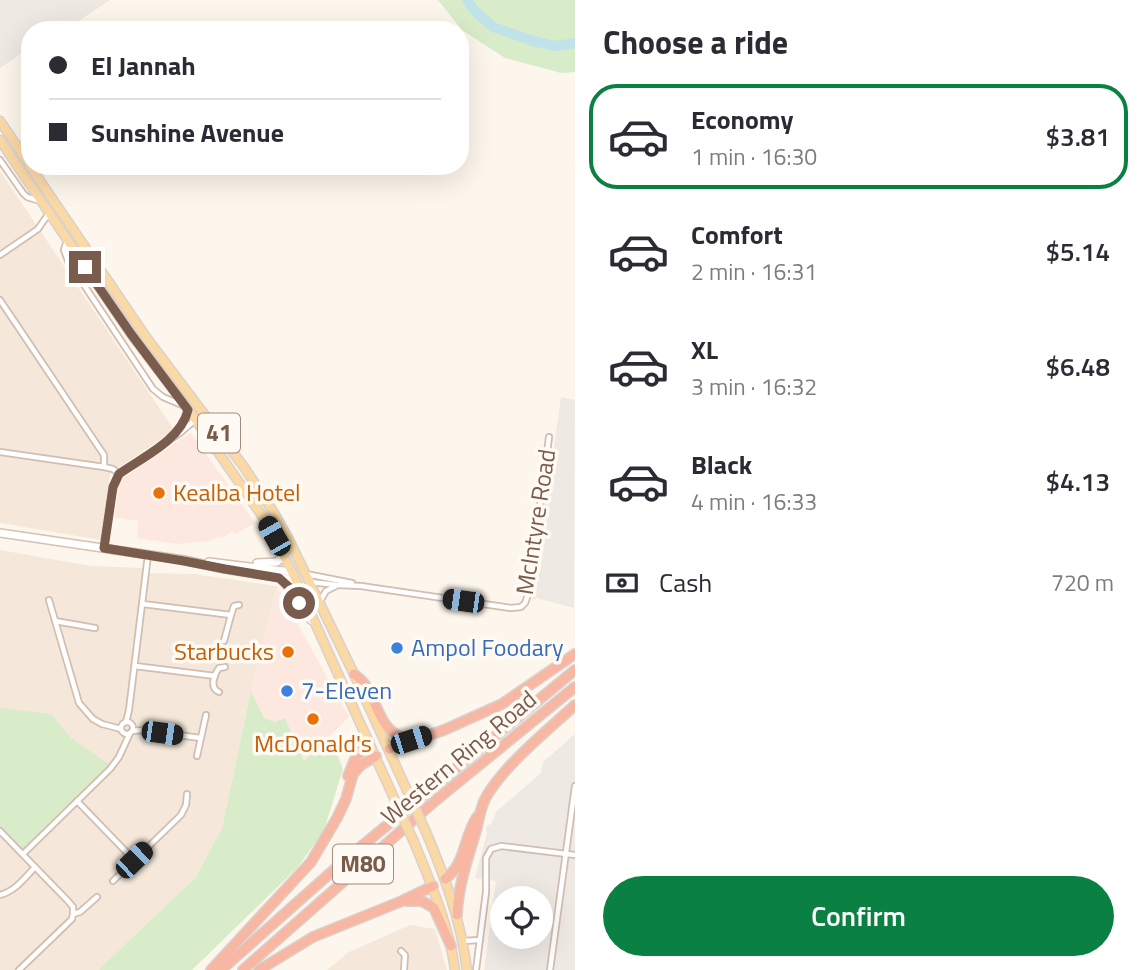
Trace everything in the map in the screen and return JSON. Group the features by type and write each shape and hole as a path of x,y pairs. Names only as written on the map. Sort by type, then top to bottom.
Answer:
{"highway":[{"path":"389,749 443,730 502,704 575,654"},
{"name":"Western Ring Road","path":"221,970 356,851 575,670"},
{"path":"354,674 365,683 387,727 397,736 411,740"},
{"name":"Western Ring Road","path":"243,970 435,801 575,687"},
{"path":"457,915 459,893 485,799 519,758 575,705"},
{"path":"337,818 352,763 369,742"},
{"path":"211,970 305,870 337,818 353,774 361,765 376,756"},
{"path":"445,878 454,872 458,865 469,828 480,813"},
{"path":"259,970 313,937 433,886"},
{"path":"402,901 422,901 434,908 451,946"}],"main road":[{"name":"41","path":"0,121 21,152"},
{"name":"41","path":"0,140 21,171"},
{"name":"41","path":"24,175 49,213 53,226 66,240 253,501 284,555 433,886 458,970"},
{"name":"41","path":"36,175 146,337 253,480 283,529 354,674 426,832 457,915 467,970"},
{"path":"59,210 86,256 85,267"},
{"path":"173,373 196,409 195,420"},
{"path":"1,533 279,578 293,576"},
{"path":"225,564 239,561 271,563 277,562 284,555"},
{"path":"184,561 225,564 307,578"},
{"path":"279,578 288,586 314,623"},
{"path":"376,756 389,749"},
{"path":"433,886 445,878"},
{"path":"458,970 458,947 463,941"}],"street":[{"path":"0,160 27,197 41,201"},
{"path":"0,255 38,229 49,213"},
{"path":"38,229 53,226"},
{"path":"66,240 64,250 68,261 153,389 187,409 184,422 174,437"},
{"path":"0,300 104,455 104,467"},
{"path":"104,548 113,487 119,474 195,420"},
{"path":"185,429 203,431"},
{"name":"McIntyre Road","path":"361,586 508,608 521,607 528,594 549,437"},
{"path":"0,452 104,467 119,474"},
{"path":"0,542 1,533"},
{"path":"23,854 119,757 124,745 130,710 148,555"},
{"path":"307,578 337,585 361,586"},
{"path":"307,578 337,579 361,586"},
{"path":"320,603 326,591 337,585"},
{"path":"49,600 79,703 93,719 111,726 200,738"},
{"path":"143,604 231,615"},
{"path":"224,642 234,606 239,605"},
{"path":"54,621 95,628"},
{"path":"135,666 215,676"},
{"path":"219,692 213,687 215,676 219,668 225,667"},
{"path":"197,756 206,715"},
{"path":"550,970 575,786"},
{"path":"113,881 181,815 187,794"},
{"path":"78,801 134,860"},
{"path":"0,831 73,906 72,919 19,970"},
{"path":"476,970 487,886 486,858 491,849 501,846 575,855"},
{"path":"0,895 15,888 35,867"},
{"path":"73,914 80,912 97,897"},
{"path":"463,941 480,940"},
{"path":"401,951 405,955 404,970"}],"shaded area":[{"path":"0,0 110,0 78,21 21,21 21,54 0,68"},
{"path":"0,171 174,430 110,474 101,540 0,523"},
{"path":"561,397 575,400 574,608 536,598 532,602"},
{"path":"190,433 255,523 235,534 233,531 221,539 220,536 211,541 177,544 137,538 138,521 114,517 120,481"},
{"path":"0,550 91,566 142,568 142,573 194,574 277,586 222,828 196,877 98,970 0,970"},
{"path":"277,586 349,717 304,761 285,718 275,722 264,718 251,691"},
{"path":"575,734 575,970 484,970 490,926 490,949 553,949 553,886 495,886 496,881 475,878 487,826 491,824 496,812 541,773 543,762"},
{"path":"410,925 435,929 447,970 327,970 349,952"}],"green space":[{"path":"438,0 575,0 575,72 561,73 505,58 469,35 469,21 455,21"},
{"path":"251,691 264,718 275,722 285,718 304,761 330,736 343,769 324,830 298,867 192,970 98,970 196,877 222,828"},
{"path":"0,708 51,714 71,738 110,765 22,851 0,827"}],"waterway":[{"path":"467,0 493,27 555,46 575,43"}],"place":[{"name":"Kealba Hotel","path":"159,493"},
{"name":"Ampol Foodary","path":"397,648"},
{"name":"Starbucks","path":"288,652"},
{"name":"7-Eleven","path":"287,691"},
{"name":"McDonald's","path":"313,719"}],"route":[{"path":"85,267 188,410 187,417 174,437 116,478 104,548 279,578 299,603"}]}
